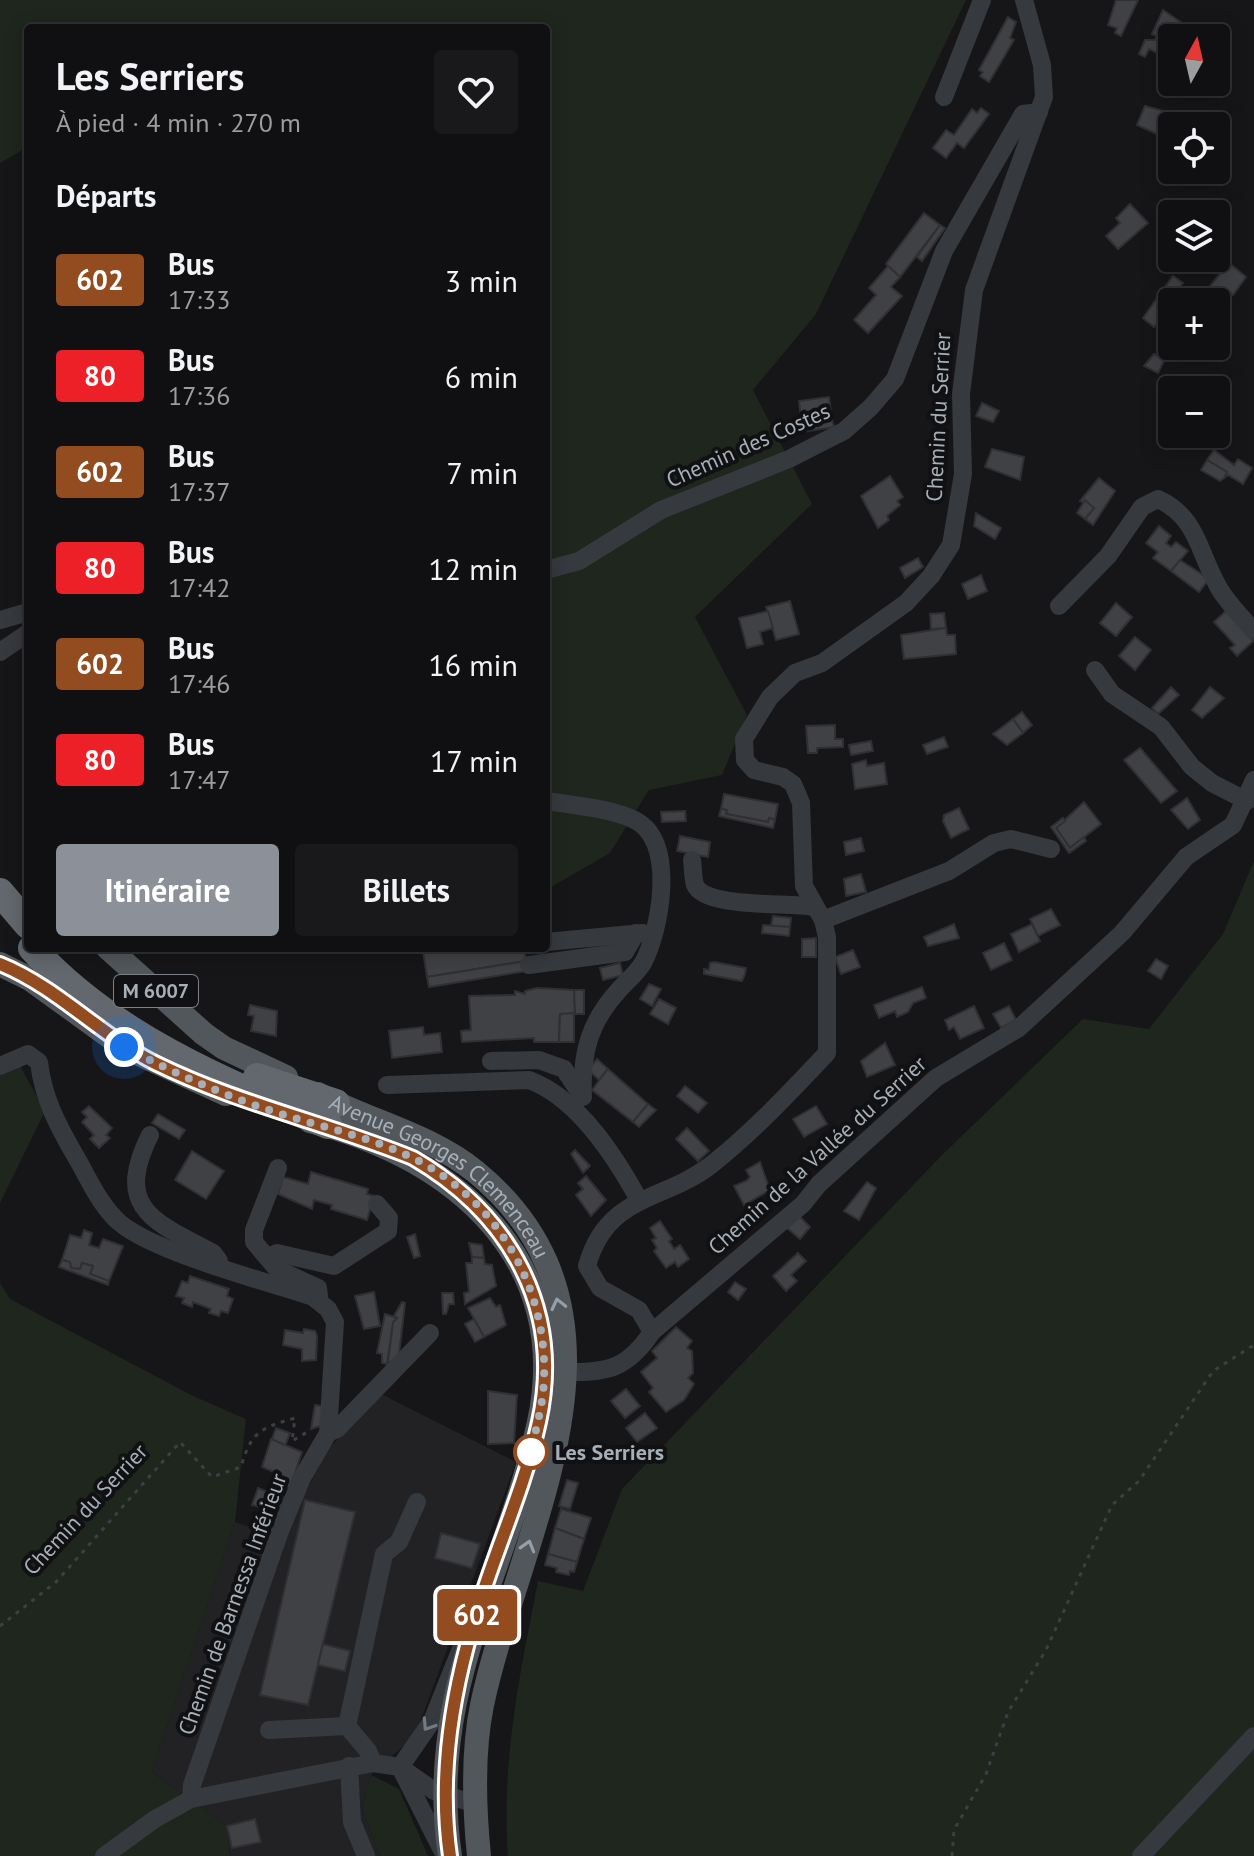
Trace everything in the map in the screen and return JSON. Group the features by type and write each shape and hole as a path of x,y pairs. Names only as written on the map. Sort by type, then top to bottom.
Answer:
{"highway":[{"path":"0,892 24,920"},
{"path":"0,912 24,939"},
{"path":"36,952 72,988 132,1022 201,1070 332,1114"},
{"path":"54,952 132,1022"}],"main road":[{"path":"0,905 24,908"},
{"name":"Avenue Georges Clemenceau","path":"112,952 181,1016 224,1048 332,1114 437,1172 497,1226 522,1266 538,1315 544,1380 540,1420 471,1630 452,1714 446,1795 447,1856"},
{"name":"Avenue Georges Clemenceau","path":"0,964 30,979 124,1047 176,1073 276,1113 332,1114 418,1136 473,1170 511,1207 543,1255 560,1312 567,1377 561,1431 483,1703 475,1804 479,1856"}],"street":[{"path":"944,97 982,0"},
{"name":"Chemin du Serrier","path":"639,1200 676,1188 711,1165 827,1053 827,937 804,886 800,860 801,803 793,784 783,777 754,770 745,760 744,739 770,697 795,673 822,663 906,603 931,576 951,545 963,474 961,394 974,290 1044,97 1042,65 1024,0"},
{"name":"Chemin des Costes","path":"550,569 579,561 661,510 789,459 844,431 871,407 895,379 944,251 1023,114 1039,112"},
{"path":"1059,606 1108,556 1142,507 1158,499 1189,521 1200,538 1205,560 1222,594 1254,631"},
{"path":"0,620 24,613"},
{"path":"0,652 24,636"},
{"path":"1095,670 1112,694 1161,727 1192,767 1212,783 1247,801"},
{"name":"Chemin de la Vallée du Serrier","path":"567,1377 601,1372 638,1353 652,1332 803,1204 819,1184 936,1078 1019,1028 1122,933 1186,857 1233,825 1247,801 1254,780"},
{"path":"550,802 601,810 640,823 656,839 662,882 645,933 642,965 597,1015 587,1038 582,1070 585,1122"},
{"path":"692,860 696,886 704,895 732,902 791,902 818,913 949,871 994,843 1011,839 1051,849"},
{"path":"550,942 645,933"},
{"path":"529,965 625,952 645,933"},
{"path":"0,1066 28,1054 39,1062 42,1090 61,1132 107,1210 122,1225 178,1252 313,1297 320,1303"},
{"path":"491,1061 539,1060 564,1069 583,1097"},
{"path":"387,1085 529,1080 546,1086 585,1122 625,1173 639,1200 627,1207 593,1245 587,1266 600,1288 639,1310 652,1332"},
{"path":"150,1135 134,1175 140,1201 152,1220 213,1253 222,1267"},
{"path":"278,1168 254,1230 254,1242 277,1269 318,1288 320,1303"},
{"path":"268,1257 277,1253 334,1266 388,1231 389,1218 377,1204"},
{"name":"Chemin de Barnessa Inférieur","path":"191,1799 192,1785 280,1531 302,1478 328,1430 335,1322 320,1303"},
{"path":"328,1430 337,1429 430,1333"},
{"path":"373,1763 347,1726 384,1554 399,1542 417,1502"},
{"path":"400,1767 432,1721 455,1659 471,1630"},
{"path":"269,1730 347,1726"},
{"path":"1141,1856 1254,1736"},
{"path":"104,1856 155,1819 191,1799 349,1766 373,1763 400,1767 446,1795 475,1804"},
{"path":"349,1766 352,1822 366,1856"},
{"path":"400,1767 447,1856"}],"path":[{"path":"952,1856 954,1830 986,1774 1008,1712 1046,1650 1112,1505 1139,1481 1213,1371 1254,1345"},
{"name":"Chemin du Serrier","path":"0,1626 56,1582 180,1442 212,1477 241,1467 249,1439 270,1425 295,1418 292,1441 309,1431 328,1430"}],"shaded area":[{"path":"0,0 966,0 816,314 753,390 812,504 695,617 747,715 722,775 649,790 610,853 550,888 550,24 24,24 24,149 0,163"},
{"path":"1254,861 1254,1856 508,1856 510,1751 538,1581 583,1591 622,1489 942,1155 1083,1019 1149,1029 1223,934"},
{"path":"20,1066 45,1111 0,1203 0,1075"},
{"path":"0,1283 10,1299 193,1396 246,1419 235,1522 152,1772 227,1826 230,1856 0,1856"},
{"name":"Les Serriers","path":"381,1394 516,1462 415,1736 371,1775 362,1809 380,1856 230,1856 227,1826 152,1772 235,1522 282,1538 328,1449"},
{"path":"371,1775 399,1789 428,1856 380,1856 362,1809"}],"building":[{"path":"1116,0 1138,0 1121,36 1115,33 1117,28 1108,25"},
{"path":"1163,10 1182,23 1158,24 1158,53 1149,49 1145,57 1139,54 1145,40 1155,40 1157,36 1152,34"},
{"path":"1008,17 1016,22 1010,38 1014,40 989,82 980,76 983,72 979,70"},
{"path":"1145,106 1167,112 1158,112 1157,134 1137,125"},
{"path":"981,108 989,114 964,148 957,143 946,158 933,148 946,130 954,135 972,109 977,113"},
{"path":"1130,204 1148,223 1118,249 1106,236 1120,223 1116,218"},
{"path":"924,213 940,225 900,277 886,264"},
{"path":"940,225 945,228 922,261 917,257"},
{"path":"1230,264 1246,277 1233,295 1230,288 1208,288 1222,272 1230,272"},
{"path":"888,266 900,277 891,287 902,296 868,333 854,320 876,295 869,288"},
{"path":"1173,276 1183,283 1179,288 1164,288"},
{"path":"1158,297 1158,322 1154,327 1143,318"},
{"path":"1154,354 1158,360 1164,360 1158,373 1144,366"},
{"path":"829,397 832,420 802,428 799,401"},
{"path":"982,403 999,411 993,422 976,416"},
{"path":"832,420 834,427 802,432 802,428"},
{"path":"992,449 1024,457 1020,480 985,467"},
{"path":"1214,450 1234,465 1238,459 1252,468 1243,484 1228,475 1224,478 1227,472 1207,460"},
{"path":"1207,460 1227,472 1224,478 1220,481 1201,470"},
{"path":"890,476 903,497 897,501 900,505 887,516 889,520 878,528 861,496"},
{"path":"1099,478 1115,491 1093,525 1085,519 1094,508 1080,501"},
{"path":"1085,500 1094,508 1085,519 1077,513"},
{"path":"976,513 1001,528 995,539 974,526"},
{"path":"1159,526 1171,536 1166,543 1171,547 1176,542 1188,551 1171,571 1153,558 1158,552 1146,543"},
{"path":"918,558 923,567 905,578 900,568"},
{"path":"1180,560 1209,579 1199,592 1171,571"},
{"path":"981,575 987,591 968,599 962,584"},
{"path":"790,601 799,634 776,640 766,607"},
{"path":"1116,603 1132,617 1116,636 1100,623"},
{"path":"1228,609 1253,641 1237,656 1230,648 1235,645 1214,622"},
{"path":"768,611 773,628 760,632 763,644 747,648 739,618"},
{"path":"944,613 946,628 931,629 930,614"},
{"path":"946,628 947,635 955,635 956,654 904,659 901,635"},
{"path":"1135,637 1151,650 1135,670 1119,656"},
{"path":"1171,687 1179,695 1158,714 1152,708"},
{"path":"1210,687 1224,698 1202,718 1192,710"},
{"path":"1022,712 1032,725 1023,733 1013,719"},
{"path":"1013,719 1023,733 1007,745 993,734"},
{"path":"835,725 835,739 843,739 843,747 817,748 817,753 808,753 806,726"},
{"path":"944,737 948,747 927,754 923,745"},
{"path":"871,741 873,751 851,755 849,745"},
{"path":"1140,748 1177,791 1161,803 1124,760"},
{"path":"866,760 867,766 884,763 887,784 855,789 852,764"},
{"path":"724,794 778,804 775,820 769,818 768,822 726,814 727,810 721,809"},
{"path":"1187,798 1200,820 1188,829 1171,810"},
{"path":"1084,802 1101,824 1070,848 1056,828"},
{"path":"959,808 969,829 951,838 943,821 944,815"},
{"path":"721,809 727,810 726,814 768,822 769,818 775,820 773,828 719,816"},
{"path":"685,811 686,821 662,822 661,812"},
{"path":"1063,818 1065,821 1056,828 1070,848 1084,837 1086,841 1069,853 1051,827"},
{"path":"680,836 710,842 708,857 677,851"},
{"path":"861,838 864,851 846,855 844,842"},
{"path":"861,874 866,892 846,896 844,879"},
{"path":"1051,909 1060,925 1038,936 1030,919"},
{"path":"773,916 791,918 790,927 771,926"},
{"path":"954,924 959,938 928,946 924,937"},
{"path":"1032,924 1040,941 1019,952 1011,934"},
{"path":"763,925 790,927 789,936 762,933"},
{"path":"816,938 816,957 802,957 802,939"},
{"path":"1004,943 1012,960 991,970 983,953"},
{"path":"853,950 860,967 841,974 835,957"},
{"path":"423,952 525,952 526,961 427,977"},
{"path":"1156,959 1168,966 1161,979 1148,971"},
{"path":"526,961 527,971 429,987 427,977"},
{"path":"620,963 623,975 603,980 600,968"},
{"path":"710,963 746,968 742,981 704,974 704,969 709,970"},
{"path":"649,984 661,989 652,1006 640,999"},
{"path":"922,987 926,998 913,1003 908,1012 897,1017 895,1011 879,1018 874,1005"},
{"path":"537,988 574,990 575,1014 560,1014 559,1042 534,1042 534,1038 462,1042 461,1031 471,1030 469,996 515,995 515,991 525,994 525,991"},
{"path":"574,990 584,990 584,1014 575,1014"},
{"path":"659,999 676,1008 668,1024 650,1014"},
{"path":"250,1005 277,1011 276,1036 251,1031 254,1016 248,1015"},
{"path":"974,1006 984,1028 960,1039 954,1027 949,1030 945,1020"},
{"path":"1009,1006 1016,1020 1001,1028 993,1014"},
{"path":"574,1013 574,1042 559,1042 560,1014"},
{"path":"423,1027 424,1035 440,1033 442,1052 392,1058 389,1031"},
{"path":"885,1043 895,1065 867,1077 861,1061"},
{"path":"597,1059 608,1069 599,1080 588,1070"},
{"path":"608,1069 648,1104 633,1122 592,1090"},
{"path":"685,1086 707,1103 698,1113 677,1096"},
{"path":"648,1104 656,1110 639,1127 633,1122"},
{"path":"89,1106 112,1128 106,1135 110,1138 99,1148 90,1139 94,1135 82,1122 87,1117 82,1112"},
{"path":"816,1106 827,1124 804,1137 793,1119"},
{"path":"158,1114 185,1130 179,1139 152,1123"},
{"path":"687,1128 709,1151 698,1161 676,1139"},
{"path":"575,1150 590,1166 583,1173 571,1154"},
{"path":"192,1151 224,1171 206,1199 175,1180"},
{"path":"760,1162 770,1190 744,1205 734,1186 746,1181 750,1177 746,1170"},
{"path":"311,1172 368,1189 367,1194 374,1196 367,1220 331,1209 332,1205 314,1200 312,1209 278,1194 283,1177 308,1184"},
{"path":"586,1176 606,1200 591,1216 576,1195 583,1189 578,1183"},
{"path":"867,1182 876,1188 859,1220 844,1211"},
{"path":"798,1215 810,1227 800,1239 787,1228"},
{"path":"660,1221 672,1239 669,1241 674,1249 680,1245 689,1259 678,1267 675,1262 666,1268 654,1251 657,1248 652,1240 656,1238 650,1228"},
{"path":"84,1230 92,1233 89,1245 99,1248 103,1239 123,1246 109,1281 90,1274 93,1266 82,1263 80,1269 71,1268 70,1262 62,1260 70,1235 81,1238"},
{"path":"415,1234 420,1256 414,1258 407,1237"},
{"path":"469,1243 482,1245 484,1258 472,1257"},
{"path":"798,1253 806,1261 791,1275 797,1281 786,1291 773,1276"},
{"path":"472,1257 484,1258 485,1264 492,1265 496,1286 465,1304 464,1293 469,1292 466,1263 472,1263"},
{"path":"62,1260 70,1262 71,1268 80,1269 82,1263 93,1266 90,1274 109,1281 108,1285 59,1267"},
{"path":"190,1276 229,1289 227,1296 233,1299 228,1313 221,1311 219,1316 193,1302 192,1307 182,1303 184,1298 176,1296 182,1281 188,1283"},
{"path":"735,1282 746,1289 738,1300 728,1292"},
{"path":"374,1292 380,1326 364,1329 355,1296"},
{"path":"442,1293 453,1293 454,1304 449,1304 446,1314 443,1314"},
{"path":"490,1298 496,1307 500,1305 506,1325 484,1337 468,1308"},
{"path":"402,1302 405,1303 399,1354 393,1362 388,1362 393,1322 397,1318 394,1316"},
{"path":"385,1314 397,1318 393,1322 387,1364 382,1363 382,1354 377,1353"},
{"path":"474,1319 484,1337 475,1342 465,1324"},
{"path":"676,1327 692,1341 687,1348 692,1351 693,1373 688,1378 694,1384 684,1400 666,1412 649,1392 653,1388 641,1372 657,1358 652,1351"},
{"path":"304,1329 315,1331 317,1336 316,1360 302,1361 302,1349 283,1345 285,1330 303,1333"},
{"path":"626,1389 640,1406 625,1418 611,1401"},
{"path":"488,1391 517,1395 514,1443 488,1444"},
{"path":"315,1405 327,1407 324,1425 311,1429"},
{"path":"645,1413 657,1428 637,1442 626,1428"},
{"path":"276,1428 290,1433 285,1446 272,1439"},
{"path":"271,1439 302,1452 290,1488 283,1486 281,1497 268,1494 274,1472 262,1467"},
{"path":"567,1480 578,1483 570,1509 559,1506"},
{"path":"258,1488 268,1492 264,1508 252,1505"},
{"path":"269,1494 285,1498 279,1512 264,1508"},
{"path":"305,1500 355,1512 308,1705 260,1695"},
{"path":"561,1509 591,1518 584,1539 555,1528"},
{"path":"555,1528 584,1539 577,1562 548,1554"},
{"path":"441,1533 480,1544 472,1568 435,1558"},
{"path":"548,1554 577,1562 574,1572 570,1571 569,1575 556,1572 557,1568 545,1565"},
{"path":"323,1644 350,1651 345,1671 318,1665"},
{"path":"255,1819 261,1842 232,1848 227,1826"}],"bus line":[{"name":"602","path":"0,964 30,979 124,1047 183,1077 276,1113 328,1125 413,1158 437,1172 478,1207 497,1226 522,1266 533,1295 543,1342 544,1380 540,1420 471,1630 458,1683 448,1754 446,1828 450,1856"}],"place":[{"name":"Les Serriers","path":"531,1452"}],"route":[{"path":"124,1047 214,1090 276,1113 328,1125 413,1158 437,1172 478,1207 497,1226 522,1266 538,1315 543,1342 544,1380 540,1420 531,1452"}]}
